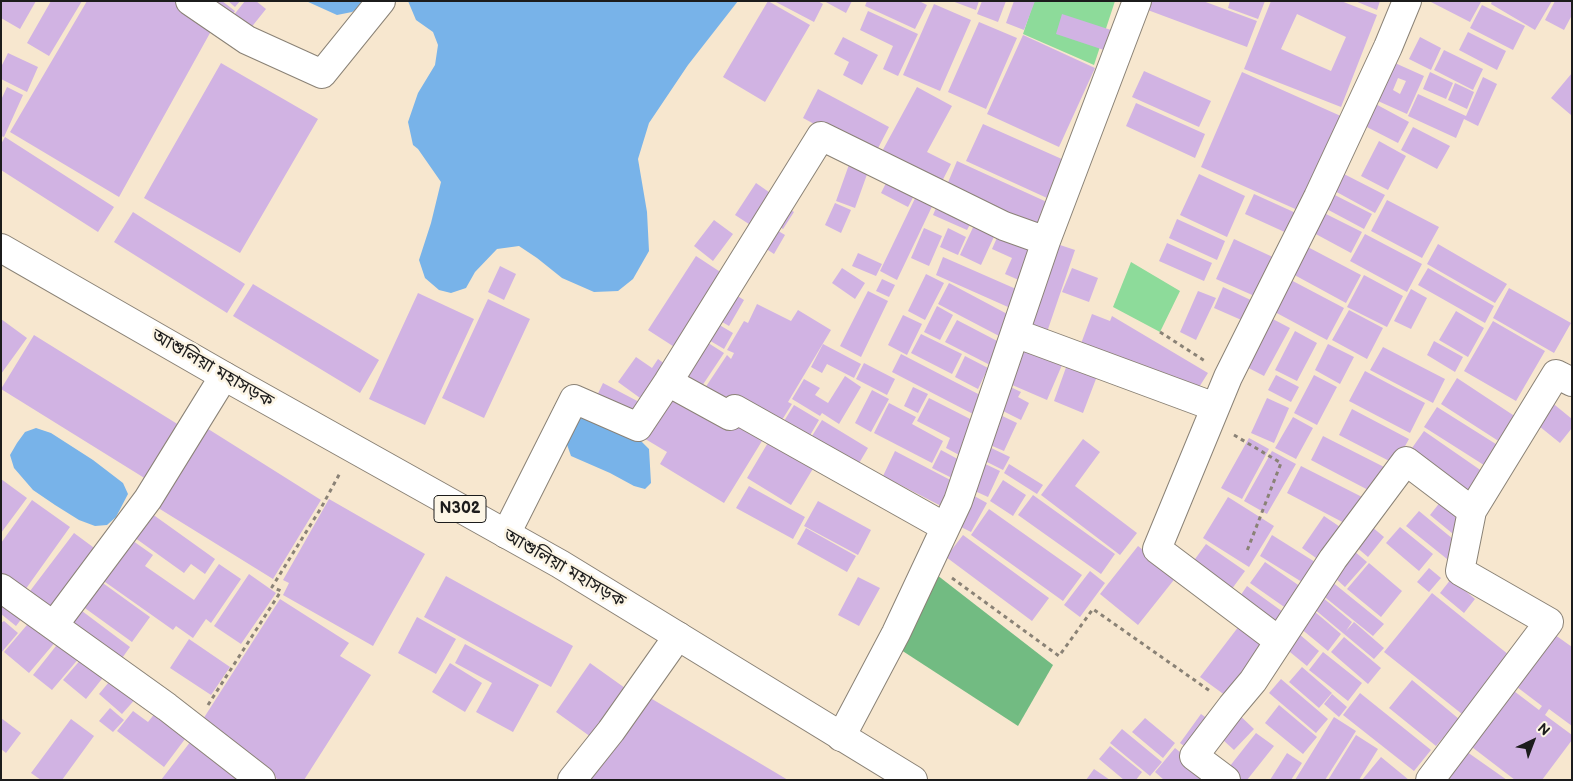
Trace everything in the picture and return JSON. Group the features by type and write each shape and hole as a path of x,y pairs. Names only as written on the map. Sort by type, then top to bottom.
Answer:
{"main road":[{"path":"190,1 247,40 322,74 381,1"},
{"path":"841,737 896,634 958,501 1046,241 1138,1"},
{"path":"1279,641 1157,549 1228,376 1318,196 1388,47 1407,1"},
{"path":"506,534 574,399 638,427 668,382 820,136 1004,226 1046,241"},
{"name":"আশুলিয়া মহাসড়ক","path":"1,248 353,449 560,564 913,780"},
{"path":"1015,333 1212,414"},
{"path":"1430,780 1549,622 1460,571 1472,511 1556,374 1572,382"},
{"path":"54,625 148,499 224,376"},
{"path":"668,382 730,416 735,409 945,527"},
{"path":"1226,780 1194,756 1253,681 1333,559 1406,461 1472,511"},
{"path":"1,588 194,728 261,780"},
{"path":"572,780 611,731 678,636"}],"path":[{"path":"1160,332 1228,376"},
{"path":"1212,414 1281,463 1247,551"},
{"path":"194,728 281,591 272,587 321,508 353,449"},
{"path":"930,561 1059,656 1093,609 1232,706"}],"green space":[{"path":"1034,1 1115,1 1094,65 1023,34"},
{"path":"1131,262 1180,291 1160,332 1113,307"},
{"path":"937,575 1053,665 1018,726 898,648"}],"water":[{"path":"306,1 367,1 352,12 337,15"},
{"path":"408,1 738,1 688,65 649,123 638,159 647,212 649,251 633,279 618,291 594,292 562,278 519,246 497,249 475,272 466,288 451,293 439,290 425,278 419,260 431,223 441,182 418,149 413,145 408,122 418,93 435,65 438,45 433,32 416,20"},
{"path":"590,412 638,438 649,449 651,483 645,489 634,486 571,456 565,439 578,418"},
{"path":"36,428 51,433 93,460 123,483 128,494 116,517 107,525 95,526 79,520 33,490 14,468 10,455 25,432"}],"building":[{"path":"1,1 36,1 20,29 1,18"},
{"path":"51,1 82,1 49,56 27,43"},
{"path":"87,1 184,1 215,24 119,197 10,132"},
{"path":"200,1 222,1 235,11 227,22"},
{"path":"228,1 240,1 235,7"},
{"path":"245,1 256,1 266,9 246,34 229,21"},
{"path":"768,1 810,25 765,102 723,77"},
{"path":"774,1 818,1 823,4 814,22"},
{"path":"824,1 852,1 846,13"},
{"path":"867,1 919,1 927,5 915,29 865,6"},
{"path":"952,1 979,1 976,10"},
{"path":"982,1 1006,1 998,22 977,14"},
{"path":"1014,1 1035,1 1024,30 1006,23"},
{"path":"1148,1 1203,1 1257,21 1247,47 1145,9"},
{"path":"1230,1 1265,1 1258,19 1228,8"},
{"path":"1271,1 1341,1 1377,15 1341,107 1244,69","holes":["1297,14 1346,37 1331,71 1281,49"]},
{"path":"1355,1 1380,1 1377,10"},
{"path":"1429,1 1480,1 1481,2 1470,22"},
{"path":"1492,1 1552,1 1535,30 1491,4"},
{"path":"1555,1 1572,1 1572,15 1564,30 1545,20"},
{"path":"934,4 971,20 940,91 903,75"},
{"path":"1482,5 1525,26 1513,50 1470,28"},
{"path":"868,11 918,34 898,76 883,69 893,46 860,30"},
{"path":"1062,14 1111,30 1104,50 1056,34"},
{"path":"979,22 1017,38 986,109 948,92"},
{"path":"1468,32 1506,51 1497,70 1459,50"},
{"path":"1023,35 1095,68 1059,147 987,114"},
{"path":"843,37 878,55 862,85 843,75 849,62 834,54"},
{"path":"1420,37 1441,48 1431,70 1409,59"},
{"path":"1444,50 1483,69 1473,90 1434,70"},
{"path":"8,53 38,67 27,92 1,79 1,67"},
{"path":"1386,59 1424,76 1407,114 1369,97","holes":["1398,78 1406,81 1400,94 1393,90"]},
{"path":"221,63 318,119 240,253 144,198"},
{"path":"1144,71 1211,101 1199,127 1132,97"},
{"path":"1242,72 1343,117 1302,212 1201,167"},
{"path":"1430,72 1453,83 1446,99 1423,89"},
{"path":"1572,73 1572,114 1571,115 1551,98"},
{"path":"1483,77 1497,84 1478,126 1464,119 1456,138 1408,116 1418,94 1466,116"},
{"path":"1455,83 1474,92 1467,109 1448,100"},
{"path":"7,87 23,95 4,137 1,136 1,100"},
{"path":"917,87 952,106 927,152 951,164 938,189 879,157"},
{"path":"818,89 889,127 874,156 803,118"},
{"path":"1370,101 1409,122 1398,143 1359,123"},
{"path":"1136,103 1205,134 1195,158 1126,126"},
{"path":"983,124 1064,160 1047,198 966,161"},
{"path":"1413,127 1450,146 1437,169 1401,150"},
{"path":"5,137 114,207 98,232 1,170 1,144"},
{"path":"1379,141 1406,156 1388,190 1361,176"},
{"path":"851,159 870,166 855,208 836,201"},
{"path":"957,161 1049,203 1036,234 944,192"},
{"path":"878,168 918,188 908,207 881,193 886,183 873,177"},
{"path":"1342,173 1385,195 1375,213 1333,190"},
{"path":"1199,174 1245,196 1227,237 1180,215"},
{"path":"756,183 776,197 755,228 735,215"},
{"path":"920,188 937,196 897,280 880,271"},
{"path":"1329,192 1372,214 1364,229 1321,206"},
{"path":"1254,194 1298,214 1289,234 1245,214"},
{"path":"1387,200 1439,227 1422,258 1371,231"},
{"path":"939,201 974,217 967,230 933,215"},
{"path":"835,203 851,210 841,233 825,225"},
{"path":"783,205 794,212 783,229 772,222"},
{"path":"133,212 245,284 227,313 114,242"},
{"path":"1322,212 1362,232 1351,253 1312,232"},
{"path":"977,219 998,228 981,265 960,255"},
{"path":"1177,219 1225,241 1217,260 1169,238"},
{"path":"714,220 733,234 713,261 694,246"},
{"path":"770,226 785,235 774,254 759,244"},
{"path":"924,228 942,236 929,266 911,258"},
{"path":"948,228 966,237 958,255 940,247"},
{"path":"1000,231 1036,247 1021,281 1005,274 1012,258 992,249"},
{"path":"1365,234 1422,264 1407,292 1350,261"},
{"path":"1234,239 1277,259 1259,298 1216,279"},
{"path":"1051,242 1075,250 1046,335 1022,327"},
{"path":"1167,243 1212,263 1204,281 1159,261"},
{"path":"1438,244 1507,284 1495,303 1427,264"},
{"path":"1304,245 1361,275 1346,303 1289,272"},
{"path":"858,253 882,264 876,276 852,266"},
{"path":"696,256 728,277 679,350 648,330"},
{"path":"943,257 1016,289 1008,307 936,275"},
{"path":"500,266 516,274 504,300 488,292"},
{"path":"842,268 865,283 855,299 832,283"},
{"path":"1072,268 1098,278 1089,302 1062,292"},
{"path":"1428,268 1494,306 1485,323 1418,285"},
{"path":"926,274 944,283 925,320 908,311"},
{"path":"1364,275 1403,296 1387,327 1347,307"},
{"path":"882,279 895,285 889,297 876,291"},
{"path":"1289,279 1344,308 1327,340 1273,311"},
{"path":"949,283 1011,316 1001,337 938,304"},
{"path":"253,284 379,360 360,393 233,316"},
{"path":"1223,287 1255,302 1246,322 1214,308"},
{"path":"1509,288 1571,323 1554,353 1493,318"},
{"path":"1411,289 1427,298 1411,329 1394,321"},
{"path":"728,290 744,300 729,326 712,316"},
{"path":"868,291 888,301 861,357 840,346"},
{"path":"1198,291 1216,298 1196,340 1180,332"},
{"path":"418,293 474,319 425,425 369,399"},
{"path":"488,299 530,319 484,418 442,398"},
{"path":"757,304 791,321 798,310 831,330 788,402 792,404 777,428 726,396 720,406 701,394 727,355 731,359 734,353 727,350 744,321 748,323"},
{"path":"937,306 953,315 940,340 924,332"},
{"path":"1349,310 1383,328 1367,359 1332,340"},
{"path":"1456,311 1484,328 1468,357 1439,340"},
{"path":"1092,314 1110,321 1112,316 1208,373 1196,392 1079,349"},
{"path":"903,315 922,324 907,355 888,345"},
{"path":"1267,316 1290,328 1264,376 1241,364"},
{"path":"1,319 27,338 1,374"},
{"path":"711,320 733,333 724,349 702,336"},
{"path":"957,320 1001,343 990,365 945,342"},
{"path":"1493,321 1545,351 1516,401 1464,371"},
{"path":"1295,331 1317,343 1297,381 1275,370"},
{"path":"921,334 962,354 952,374 911,353"},
{"path":"34,335 179,425 146,479 1,389"},
{"path":"702,339 724,353 698,392 675,377"},
{"path":"1020,339 1065,358 1047,400 1003,381"},
{"path":"1434,341 1463,357 1455,372 1427,355"},
{"path":"823,344 861,364 854,378 827,364 822,373 811,367"},
{"path":"1328,344 1354,357 1340,384 1315,370"},
{"path":"1383,347 1445,379 1433,403 1370,370"},
{"path":"901,354 982,396 973,414 892,372"},
{"path":"965,356 988,368 978,389 955,377"},
{"path":"636,357 652,368 658,359 672,369 647,403 618,382"},
{"path":"1069,359 1099,371 1083,413 1054,401"},
{"path":"864,363 895,379 887,395 856,379"},
{"path":"1365,371 1425,403 1410,433 1349,401"},
{"path":"1276,375 1299,387 1291,402 1268,390"},
{"path":"1314,375 1337,387 1317,425 1294,413"},
{"path":"845,376 861,387 839,424 822,413 820,416 792,399 804,379 820,388 815,395 828,403"},
{"path":"1457,378 1516,417 1500,442 1441,404"},
{"path":"603,383 643,404 634,422 594,402"},
{"path":"1002,383 1021,392 1018,397 1029,403 1021,420 991,405"},
{"path":"673,387 762,441 724,503 660,464 667,452 642,437"},
{"path":"913,387 928,394 918,413 904,406"},
{"path":"872,390 889,399 871,432 855,423"},
{"path":"929,398 980,424 963,457 946,448 950,438 917,421"},
{"path":"1267,398 1289,408 1274,443 1251,433"},
{"path":"1550,401 1572,419 1572,428 1560,443 1534,422"},
{"path":"889,403 916,417 912,424 943,441 932,463 874,433"},
{"path":"794,405 819,420 805,444 779,429"},
{"path":"1437,407 1499,446 1487,467 1424,427"},
{"path":"1352,409 1409,439 1395,464 1339,435"},
{"path":"996,413 1017,423 1004,451 983,442"},
{"path":"1293,417 1313,428 1296,459 1275,448"},
{"path":"822,420 868,448 858,465 807,444"},
{"path":"205,427 321,500 273,579 155,506"},
{"path":"1424,431 1489,476 1470,503 1405,458"},
{"path":"1323,436 1384,467 1372,492 1311,460"},
{"path":"1249,438 1269,449 1242,499 1221,488"},
{"path":"1083,439 1100,452 1075,486 1137,533 1120,555 1041,495"},
{"path":"769,441 814,467 791,505 747,478"},
{"path":"983,444 1010,457 1003,470 977,457"},
{"path":"941,450 965,463 956,480 932,468"},
{"path":"895,451 958,484 945,508 883,476"},
{"path":"1272,451 1296,464 1267,514 1244,501"},
{"path":"979,461 1000,471 988,497 966,487"},
{"path":"1009,464 1043,485 1037,494 1004,473"},
{"path":"1301,466 1364,498 1350,526 1287,493"},
{"path":"1,479 27,498 1,533"},
{"path":"1003,480 1026,495 1013,516 990,501"},
{"path":"749,486 805,517 793,539 736,508"},
{"path":"967,492 987,503 971,532 951,522"},
{"path":"1033,495 1115,554 1101,574 1018,515"},
{"path":"1228,497 1274,526 1249,567 1203,538"},
{"path":"329,499 425,554 373,646 283,595 289,583 283,580"},
{"path":"32,500 70,527 25,590 1,573 1,543"},
{"path":"818,501 871,530 858,555 804,526"},
{"path":"1441,501 1469,524 1458,538 1430,515"},
{"path":"989,509 1082,575 1063,601 971,535"},
{"path":"148,511 215,559 205,574 191,564 184,573 131,535"},
{"path":"1419,511 1459,544 1447,559 1406,526"},
{"path":"1324,516 1346,531 1323,563 1302,548"},
{"path":"1365,521 1384,537 1368,557 1348,540"},
{"path":"1400,527 1433,554 1419,571 1386,543"},
{"path":"806,528 856,556 847,572 797,544"},
{"path":"74,533 101,553 53,616 27,595"},
{"path":"963,535 1049,598 1032,621 946,557"},
{"path":"1272,535 1323,567 1310,587 1260,556"},
{"path":"126,536 153,555 145,566 194,600 219,564 241,579 211,623 206,619 193,638 176,626 173,630 98,577"},
{"path":"1206,544 1245,571 1226,597 1187,570"},
{"path":"1347,545 1367,562 1345,587 1326,570"},
{"path":"1138,546 1177,576 1138,625 1100,594"},
{"path":"1265,562 1304,589 1290,611 1250,583"},
{"path":"1369,563 1402,591 1381,617 1347,589"},
{"path":"1429,568 1441,578 1429,592 1417,582"},
{"path":"1090,571 1105,583 1080,617 1064,605"},
{"path":"249,574 276,593 241,644 214,626"},
{"path":"446,576 573,646 551,687 424,617"},
{"path":"858,577 880,588 859,626 838,615"},
{"path":"1326,577 1384,624 1373,636 1316,590"},
{"path":"1451,579 1475,599 1464,613 1440,593"},
{"path":"100,581 150,617 132,642 82,606"},
{"path":"1247,586 1290,617 1277,636 1234,605"},
{"path":"1316,592 1352,622 1346,631 1354,622 1384,648 1374,659 1307,603"},
{"path":"1432,593 1509,655 1462,714 1384,652"},
{"path":"280,599 349,643 340,656 371,675 304,780 279,780 198,727"},
{"path":"1,600 26,613 16,626 1,614"},
{"path":"74,605 130,647 115,668 58,627"},
{"path":"1308,606 1341,634 1328,651 1294,623"},
{"path":"417,617 456,639 436,674 398,653"},
{"path":"32,619 57,640 29,673 4,652"},
{"path":"4,621 18,633 1,653 1,623"},
{"path":"1239,626 1271,650 1233,701 1200,677"},
{"path":"1292,628 1319,651 1307,666 1279,643"},
{"path":"1551,632 1572,647 1572,726 1549,709 1545,715 1572,735 1572,740 1542,780 1515,780 1468,744 1510,688 1539,710 1542,706 1513,684"},
{"path":"1344,637 1381,668 1368,684 1331,652"},
{"path":"189,639 230,667 211,695 170,668"},
{"path":"60,641 80,657 52,690 33,675"},
{"path":"465,644 539,685 513,732 476,712 492,683 455,663"},
{"path":"1323,652 1362,683 1348,701 1309,670"},
{"path":"83,657 105,675 86,699 63,680"},
{"path":"450,663 482,683 465,712 432,692"},
{"path":"590,663 632,693 598,742 556,712"},
{"path":"1302,667 1332,693 1319,708 1289,682"},
{"path":"114,676 138,696 122,714 99,694"},
{"path":"1281,679 1328,719 1316,733 1269,693"},
{"path":"1412,680 1459,719 1436,746 1389,708"},
{"path":"1360,693 1431,750 1414,771 1343,715"},
{"path":"1332,694 1347,707 1339,717 1324,704"},
{"path":"647,696 788,780 582,780"},
{"path":"1279,705 1317,737 1303,754 1265,723"},
{"path":"160,707 191,731 164,767 117,731 133,711 148,722"},
{"path":"110,708 124,720 113,732 99,721"},
{"path":"1233,709 1254,729 1234,750 1212,730"},
{"path":"1201,714 1215,724 1194,753 1180,743"},
{"path":"1334,717 1356,731 1325,780 1295,780"},
{"path":"1,718 21,733 6,753 1,749"},
{"path":"1145,718 1175,743 1163,758 1132,732"},
{"path":"71,719 94,736 62,780 41,780 31,773"},
{"path":"1122,729 1162,762 1150,776 1110,743"},
{"path":"1256,733 1274,746 1247,780 1238,780 1226,771"},
{"path":"1356,735 1378,749 1359,780 1328,780"},
{"path":"194,737 250,780 161,780"},
{"path":"1110,746 1142,772 1136,780 1124,780 1099,759"},
{"path":"1460,747 1507,780 1441,780"},
{"path":"1175,748 1214,780 1164,780 1155,772"},
{"path":"1287,753 1302,763 1291,780 1270,780"},
{"path":"1381,757 1409,780 1362,780"},
{"path":"1094,769 1110,780 1086,780"}]}
